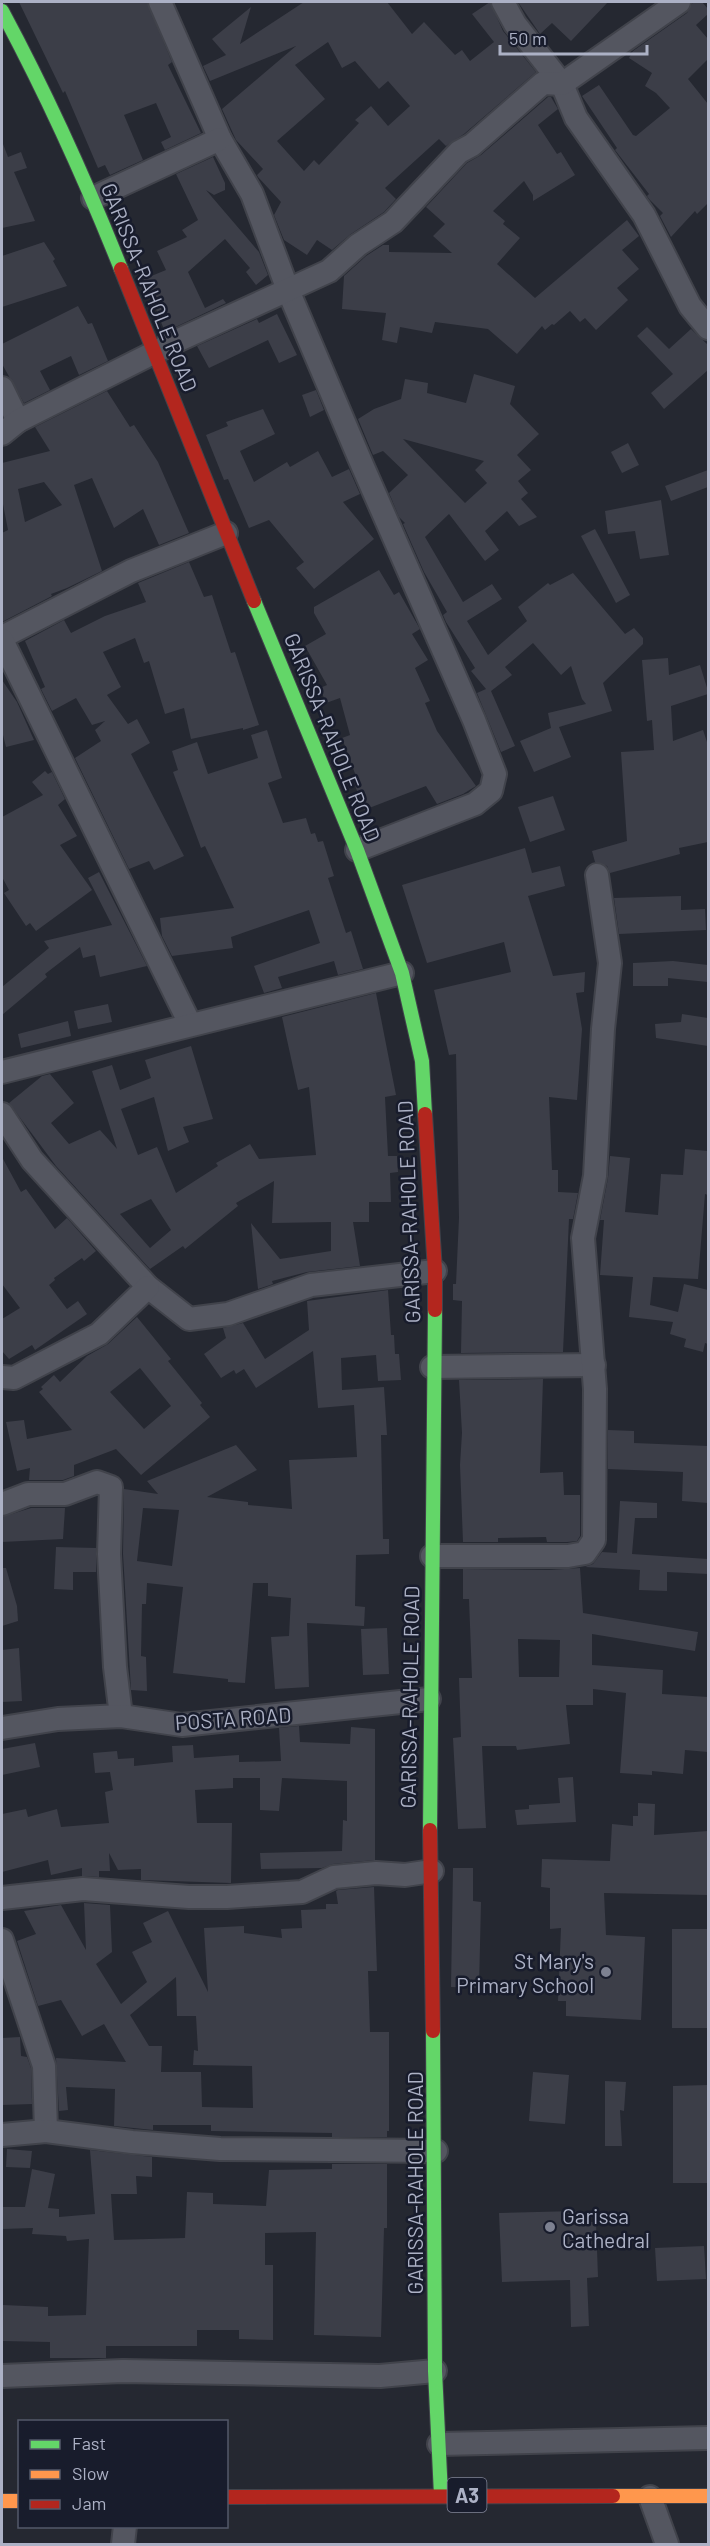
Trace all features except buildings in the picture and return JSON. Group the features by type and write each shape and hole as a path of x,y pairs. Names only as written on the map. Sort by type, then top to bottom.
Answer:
{"main road":[{"name":"GARISSA-RAHOLE ROAD","path":"2,11 24,52 93,198 226,533 357,850 402,973 422,1061 435,1271 432,1367 429,1815 432,1871 436,2151 435,2371 441,2495"},
{"name":"A3","path":"228,2497 708,2496"},
{"path":"2,2501 18,2500"}],"street":[{"path":"160,2 220,139 252,194 288,290 474,720 495,774 490,790 475,804 357,850"},
{"path":"503,2 515,24 562,84 576,118 644,215 690,306 708,328"},
{"path":"2,388 10,427 154,352 329,271 358,244 393,222 459,152 472,145 543,83 562,84 679,2"},
{"path":"93,198 220,139"},
{"path":"190,1024 2,639 131,571 226,533"},
{"path":"432,1556 568,1556 585,1553 594,1540 596,1520 594,1365 583,1238 595,1176 603,1029 610,963 597,875"},
{"path":"2,1072 402,973"},
{"path":"2,1114 32,1160 148,1287 189,1319 228,1314 311,1285 435,1271"},
{"path":"2,1377 14,1378 99,1334 148,1287"},
{"path":"432,1367 594,1365"},
{"path":"2,1504 28,1494 65,1494 97,1482 111,1487 109,1554 115,1667 121,1716"},
{"name":"POSTA ROAD","path":"2,1728 58,1719 121,1716 182,1725 429,1700"},
{"path":"2,1898 83,1889 189,1897 227,1897 302,1892 334,1877 376,1873 405,1875 432,1871"},
{"path":"2,1940 44,2066 46,2131"},
{"path":"2,2134 46,2131 132,2142 220,2149 436,2151"},
{"path":"2,2376 123,2371 380,2376 435,2371"},
{"path":"440,2444 708,2438"},
{"path":"650,2497 667,2544"},
{"path":"123,2544 125,2528"}],"traffic: fast":[{"path":"2,11 65,138 121,269"},
{"path":"254,601 357,850 402,973 422,1061 425,1114"},
{"path":"430,1830 435,1310"},
{"path":"433,2031 435,2371 441,2495"}],"traffic: slow":[{"path":"613,2496 708,2496"},
{"path":"2,2501 18,2501"}],"traffic: jam":[{"path":"121,269 254,601"},
{"path":"425,1114 435,1271 435,1310"},
{"path":"430,1830 433,2031"},
{"path":"228,2497 613,2496"}],"place":[{"name":"St Mary's Primary School","path":"606,1972"},
{"name":"Garissa Cathedral","path":"550,2227"}]}
